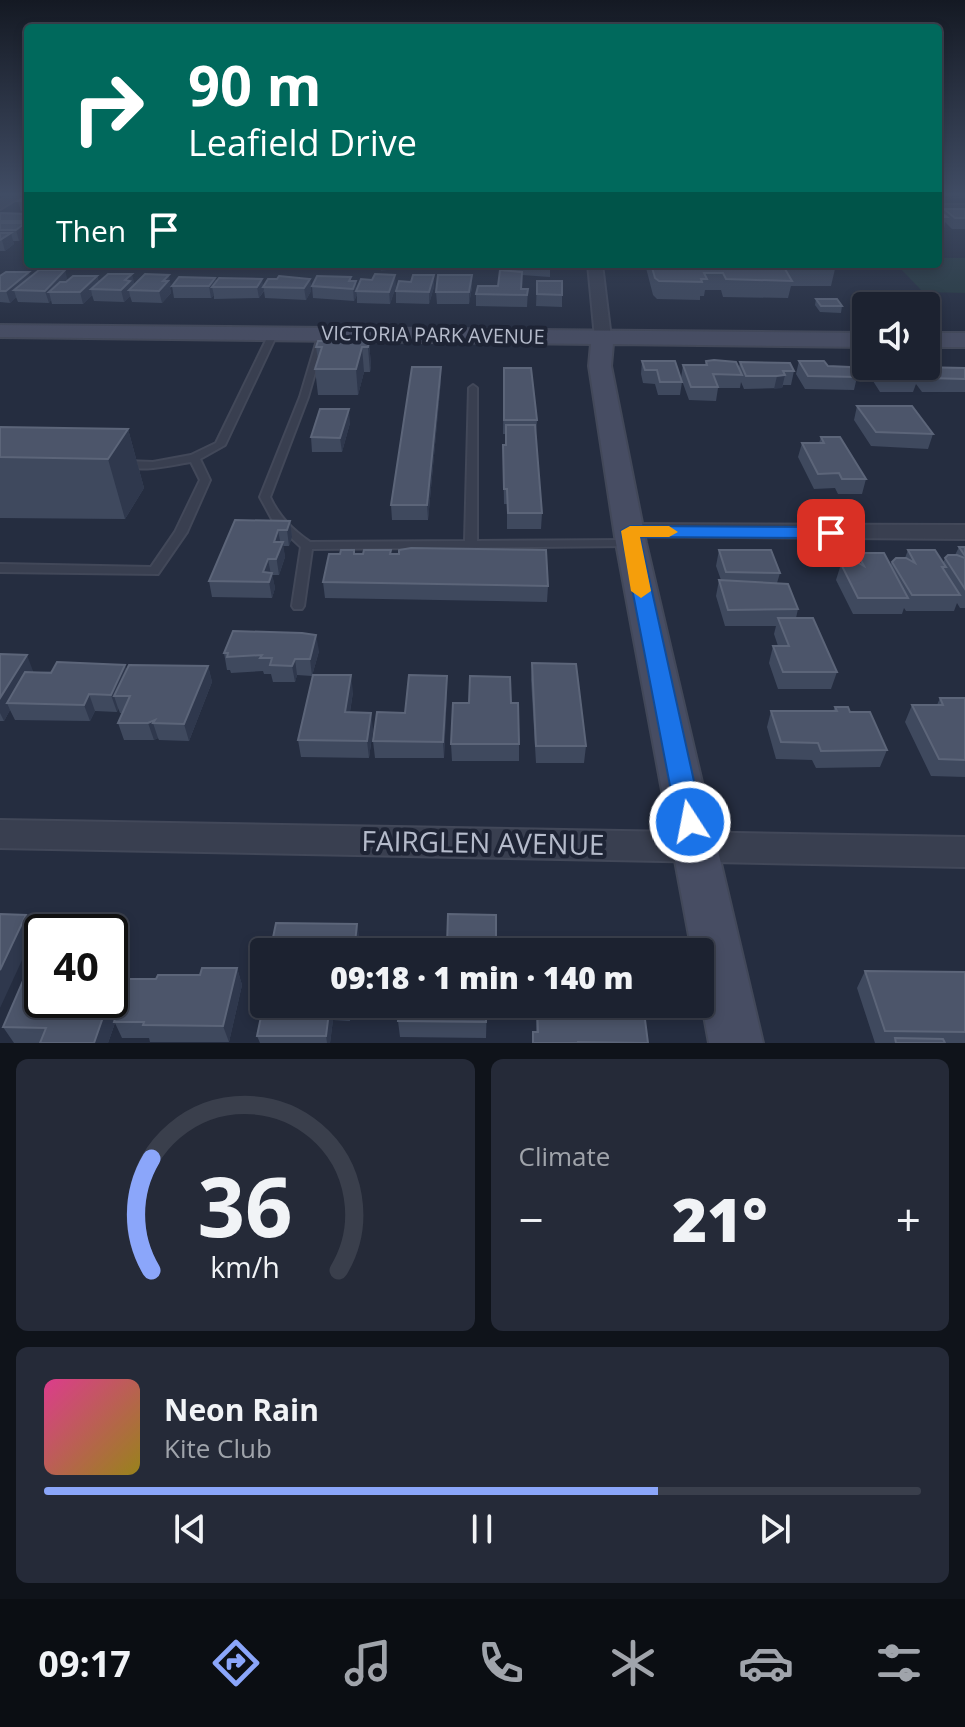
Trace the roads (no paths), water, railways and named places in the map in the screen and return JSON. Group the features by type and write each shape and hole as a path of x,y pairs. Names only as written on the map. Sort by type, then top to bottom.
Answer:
{"main road":[{"name":"VICTORIA PARK AVENUE","path":"0,331 852,340"},
{"path":"603,338 600,366 630,537 736,1043"},
{"path":"940,340 965,340"}],"street":[{"path":"595,268 603,338"},
{"path":"630,537 965,532"},
{"name":"FAIRGLEN AVENUE","path":"0,834 965,852"}],"lane":[{"path":"107,463 153,465 194,458 220,445 274,332"},
{"path":"323,332 304,397 265,497 270,512 288,533 307,546 630,537"},
{"path":"471,542 473,388"},
{"path":"0,568 154,571 181,532 205,480 194,458"},
{"path":"298,606 307,546"}]}
